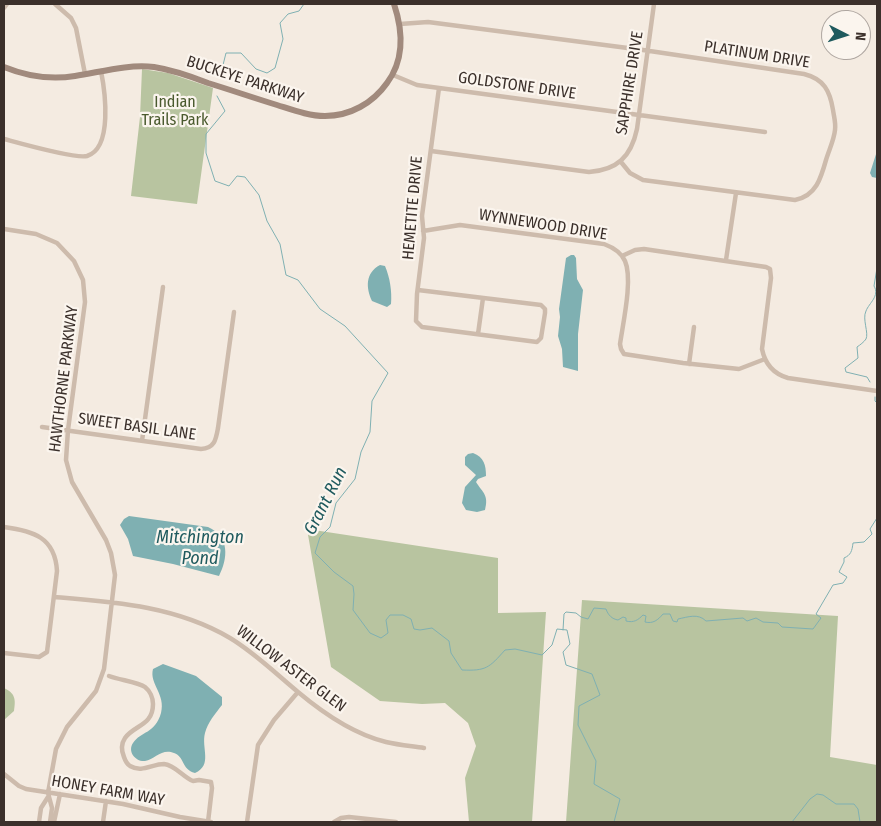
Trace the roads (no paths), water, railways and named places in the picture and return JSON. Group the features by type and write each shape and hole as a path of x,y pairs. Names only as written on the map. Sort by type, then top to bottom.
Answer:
{"street":[{"path":"4,8 7,4"},
{"path":"56,4 71,18 76,28 85,74"},
{"name":"BUCKEYE PARKWAY","path":"4,67 40,77 61,77 129,67 160,68 301,112 326,116 348,112 364,105 380,92 392,75 402,41 400,24 394,4"},
{"name":"SAPPHIRE DRIVE","path":"621,162 632,148 636,139 654,4"},
{"name":"PLATINUM DRIVE","path":"400,24 428,22 649,51 804,74 819,80 830,96 835,129 822,175 812,191 802,198 795,200 643,180 630,173 621,162"},
{"path":"4,139 75,156 94,152 103,137 106,105 101,71"},
{"name":"GOLDSTONE DRIVE","path":"392,75 417,85 765,132"},
{"name":"HEMETITE DRIVE","path":"440,88 422,216 424,242 416,318 418,325 422,327 478,334"},
{"path":"431,151 589,172 605,170 621,162"},
{"path":"726,260 736,193"},
{"name":"WYNNEWOOD DRIVE","path":"423,231 460,225 604,244 622,256 628,270 620,344 622,352 626,355 739,369 765,359"},
{"name":"HAWTHORNE PARKWAY","path":"4,229 36,234 57,243 74,261 83,280 85,309 66,452 72,482 106,540 111,553 115,575 104,669 100,682 90,700 67,727 60,739 54,756 48,795 41,808 39,822"},
{"path":"622,256 635,250 644,249 726,260 770,269 771,278 762,349 765,359 775,372 788,378 877,391"},
{"path":"142,441 163,287"},
{"path":"418,290 541,305 545,309 541,338 536,342 478,334 483,298"},
{"name":"SWEET BASIL LANE","path":"42,426 207,449 216,441 234,312"},
{"path":"689,364 694,327"},
{"path":"4,527 24,530 37,535 49,546 56,566 47,652 39,657 4,653"},
{"name":"WILLOW ASTER GLEN","path":"54,597 111,602 160,610 207,626 248,650 298,692 333,718 364,734 386,742 424,748"},
{"path":"109,676 145,687 153,699 153,708 145,724 124,739 122,745 125,760 130,766 139,768 165,764 173,767 181,775 193,781 210,782 212,788 210,822"},
{"path":"247,822 258,745 274,720 298,692"},
{"name":"HONEY FARM WAY","path":"4,774 26,789 48,795 60,794 106,801 210,822"},
{"path":"54,822 60,794"},
{"name":"HAWTHORNE PARKWAY","path":"48,795 52,808 50,822"},
{"path":"103,822 106,801"},
{"path":"334,822 342,818 396,822"}],"water":[{"path":"877,151 877,178 872,177 870,173"},
{"path":"574,255 576,258 577,279 583,290 578,334 578,371 563,367 562,349 558,336 559,309 566,258"},
{"path":"380,265 385,266 390,285 391,304 387,307 372,301 368,286 369,276"},
{"path":"473,453 482,459 486,472 486,476 478,479 476,482 485,494 486,501 485,510 477,512 466,510 462,503 465,487 476,475 465,465 465,457"},
{"name":"Mitchington Pond","path":"129,516 208,527 215,531 224,542 225,548 224,562 219,576 133,556 128,539 120,525"},
{"path":"163,664 196,676 222,697 222,705 205,733 204,765 195,773 187,769 180,757 174,753 162,753 149,760 142,761 133,756 131,750 131,746 136,739 152,729 161,713 160,695 152,674 153,669"}],"waterway":[{"name":"Grant Run","path":"220,77 226,53 241,53 256,69 267,73 275,68 283,39 280,23 288,14 299,11 304,4"},
{"name":"Grant Run","path":"217,96 225,111 206,134 206,153 215,181 229,186 237,176 245,177 259,195 267,221 280,244 286,275 298,280 320,309 345,326 388,373 372,401 370,432 361,452 355,479 336,503 330,527 320,537 315,553 334,572 353,586 353,610 370,633 381,638 388,633 386,620 390,615 403,615 411,619 414,629 432,628 449,641 451,653 462,670 477,670 491,665 505,650 515,649 542,655 552,645 557,629 567,630 570,644 563,652 566,665 592,674 600,695 579,706 578,725 596,761 594,784 620,799 614,822"},
{"path":"870,382 867,377 846,372 845,368 858,358 857,347 867,336 865,314 876,293 874,286 877,268"},
{"path":"875,397 877,403"},
{"path":"563,630 564,614 566,612 576,613 588,619 594,608 606,609 614,619 618,620 623,617 629,622 636,621 643,615 646,616 645,622 653,622 663,614 670,614 673,621 677,622 678,619 693,616 700,617 706,621 743,618 747,621 756,618 763,622 778,623 782,627 813,629 821,618 816,614 833,585 843,583 847,577 839,572 844,558 851,552 853,543 864,542 872,534 870,529 877,518"},
{"path":"792,822 810,799 817,794 823,795 836,804 854,804 858,809 860,822"}],"park label":[{"name":"Indian Trails Park","path":"175,112"}]}
